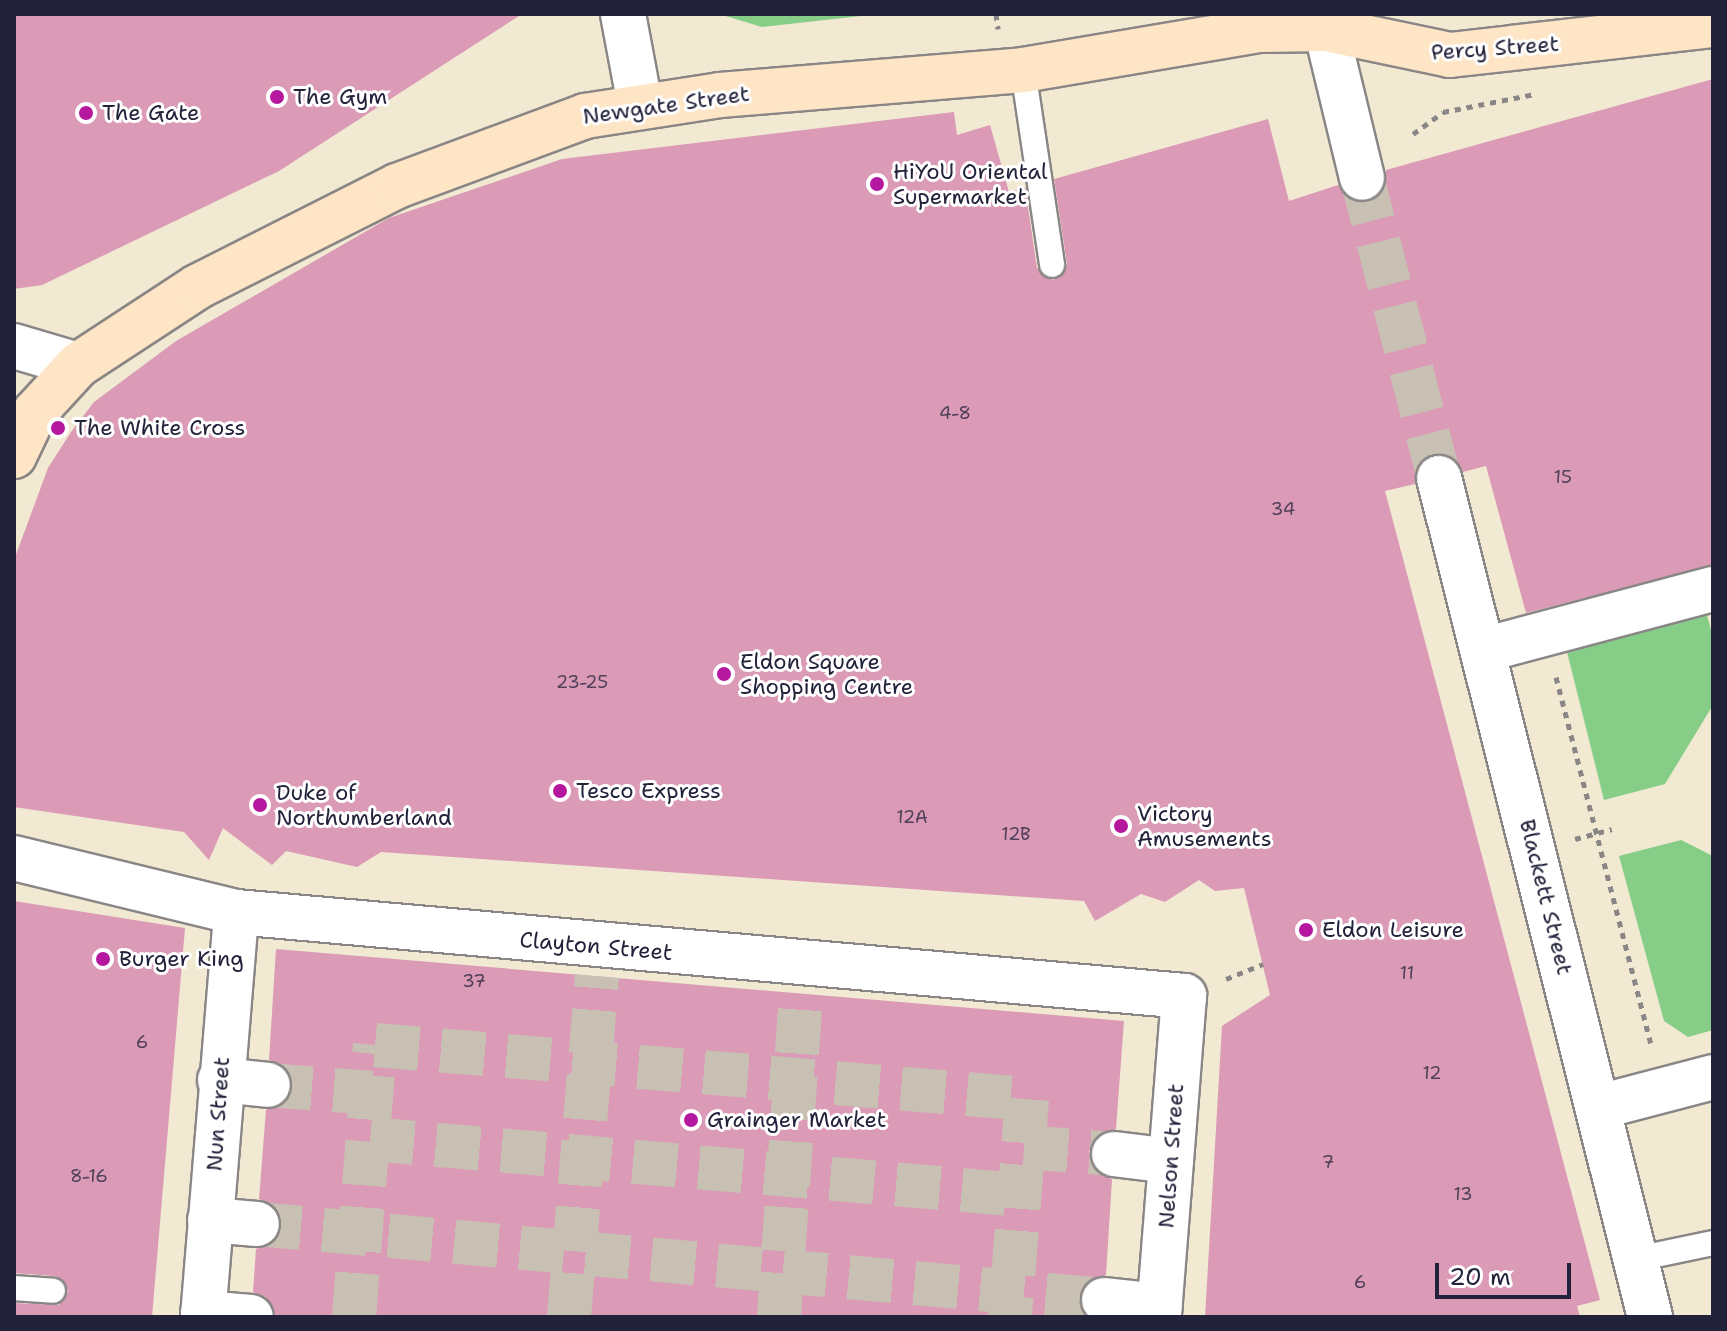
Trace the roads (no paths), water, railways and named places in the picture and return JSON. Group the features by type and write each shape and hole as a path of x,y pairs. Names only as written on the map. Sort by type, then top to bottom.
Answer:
{"main road":[{"path":"1323,22 1371,14"},
{"name":"Newgate Street","path":"14,456 35,412 78,365 197,287 397,186 500,142 640,105 1023,70 1198,35 1323,22"},
{"name":"Percy Street","path":"1323,22 1450,55 1713,25"}],"street":[{"path":"623,14 640,105"},
{"path":"1323,22 1362,178"},
{"path":"14,346 78,365"},
{"name":"Blackett Street","path":"1439,478 1650,1317"},
{"path":"1483,650 1713,589"},
{"name":"Clayton Street","path":"14,858 236,912 598,961 802,980 1184,996"},
{"name":"Nun Street","path":"203,1315 236,912"},
{"name":"Nelson Street","path":"1160,1312 1184,996"},
{"path":"1599,1107 1713,1077"},
{"path":"220,1080 268,1085"},
{"path":"1114,1154 1171,1161"},
{"path":"210,1220 257,1224"},
{"path":"1104,1300 1160,1312"},
{"path":"203,1315 251,1317"}],"lane":[{"path":"1023,70 1052,265"},
{"path":"1636,1259 1713,1243"},
{"path":"14,1288 53,1291"}],"tunnel":[{"path":"1362,178 1439,478"},
{"path":"569,1317 597,976"},
{"path":"779,1317 801,993"},
{"path":"354,1317 375,1045 1027,1099 1010,1317"},
{"path":"268,1085 372,1093"},
{"path":"370,1139 1020,1195"},
{"path":"1024,1147 1114,1154"},
{"path":"257,1224 1104,1300"}],"place":[{"name":"The Gym","path":"277,97"},
{"name":"The Gate","path":"86,113"},
{"name":"HiYoU Oriental Supermarket","path":"877,184"},
{"name":"The White Cross","path":"58,428"},
{"name":"Eldon Square Shopping Centre","path":"724,674"},
{"name":"Tesco Express","path":"560,791"},
{"name":"Duke of Northumberland","path":"260,805"},
{"name":"Victory Amusements","path":"1121,826"},
{"name":"Eldon Leisure","path":"1306,930"},
{"name":"Burger King","path":"103,959"},
{"name":"Grainger Market","path":"691,1120"}]}
